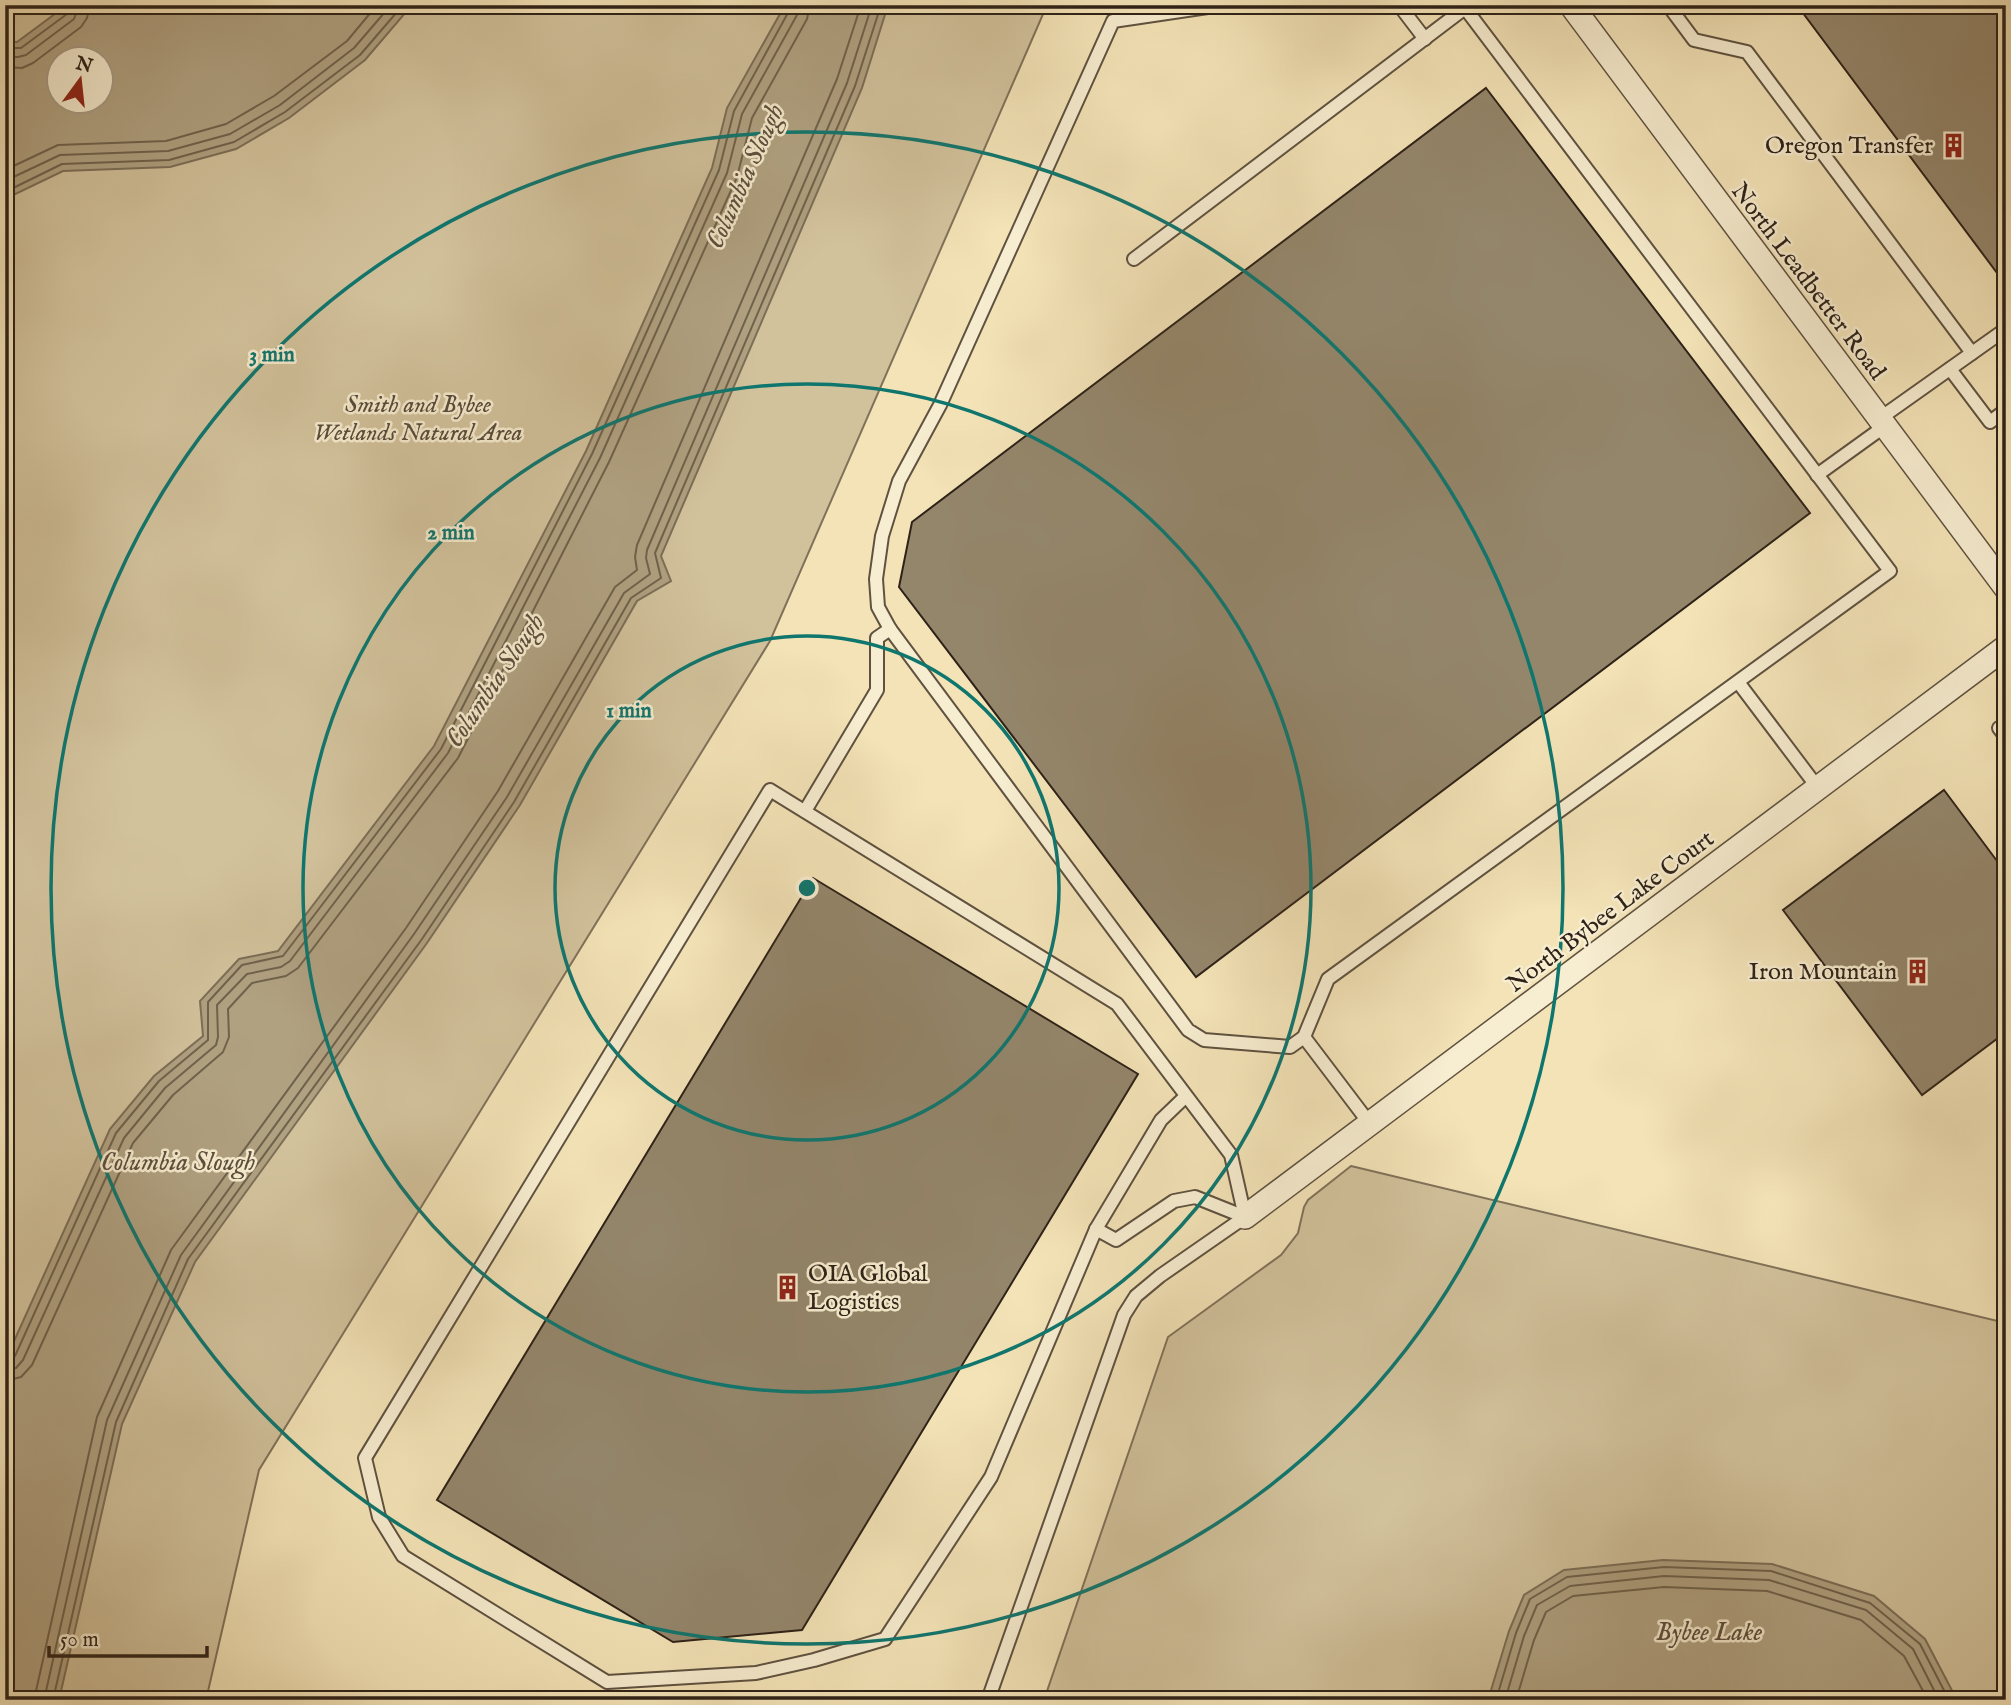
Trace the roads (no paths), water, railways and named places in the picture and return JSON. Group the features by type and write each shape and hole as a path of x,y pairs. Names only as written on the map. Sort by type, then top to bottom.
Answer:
{"street":[{"name":"North Leadbetter Road","path":"1570,5 2006,587"},
{"name":"North Bybee Lake Court","path":"1245,1217 2006,647"}],"lane":[{"path":"1134,259 1467,7 1889,571 1328,979 1304,1037 1290,1047 1204,1040 1188,1030 890,629 878,607 876,579 882,536 898,481 940,405 1113,21 1221,5"},
{"path":"1399,5 1424,39"},
{"path":"1668,5 1695,40 1747,52 1972,353"},
{"path":"1817,475 1950,369 2006,329"},
{"path":"1950,369 1990,422 2006,410"},
{"path":"805,811 877,690 877,638 890,629"},
{"path":"1738,682 1818,788"},
{"path":"1186,1096 1161,1120 1096,1229 991,1476 885,1639 814,1660 756,1673 607,1682 403,1556 379,1517 365,1458 771,790 1117,1004 1231,1155 1245,1217"},
{"path":"1304,1037 1370,1124"},
{"path":"1096,1229 1116,1240 1174,1200 1195,1197 1245,1217"},
{"path":"988,1700 1124,1315 1136,1296 1152,1283 1245,1217"},
{"path":"928,1700 952,1700"}],"water":[{"path":"67,5 412,5 365,60 289,118 236,149 170,167 63,171 11,196 5,202 5,41 17,42"},
{"name":"Columbia Slough","path":"785,5 888,5 862,88 661,556 671,581 637,601 520,805 427,943 195,1262 122,1424 59,1700 5,1700 5,1361 110,1129 154,1076 203,1036 200,1001 239,959 278,951 434,746 586,451 712,168 727,108"},
{"name":"Bybee Lake","path":"1663,1560 1772,1564 1874,1596 1925,1639 1957,1700 1488,1700 1509,1631 1524,1595 1564,1570"}],"place":[{"name":"Oregon Transfer","path":"1953,145"},
{"name":"Iron Mountain","path":"1917,971"},
{"name":"OIA Global Logistics","path":"788,1287"}],"park label":[{"name":"Smith and Bybee Wetlands Natural Area","path":"418,418"}]}
